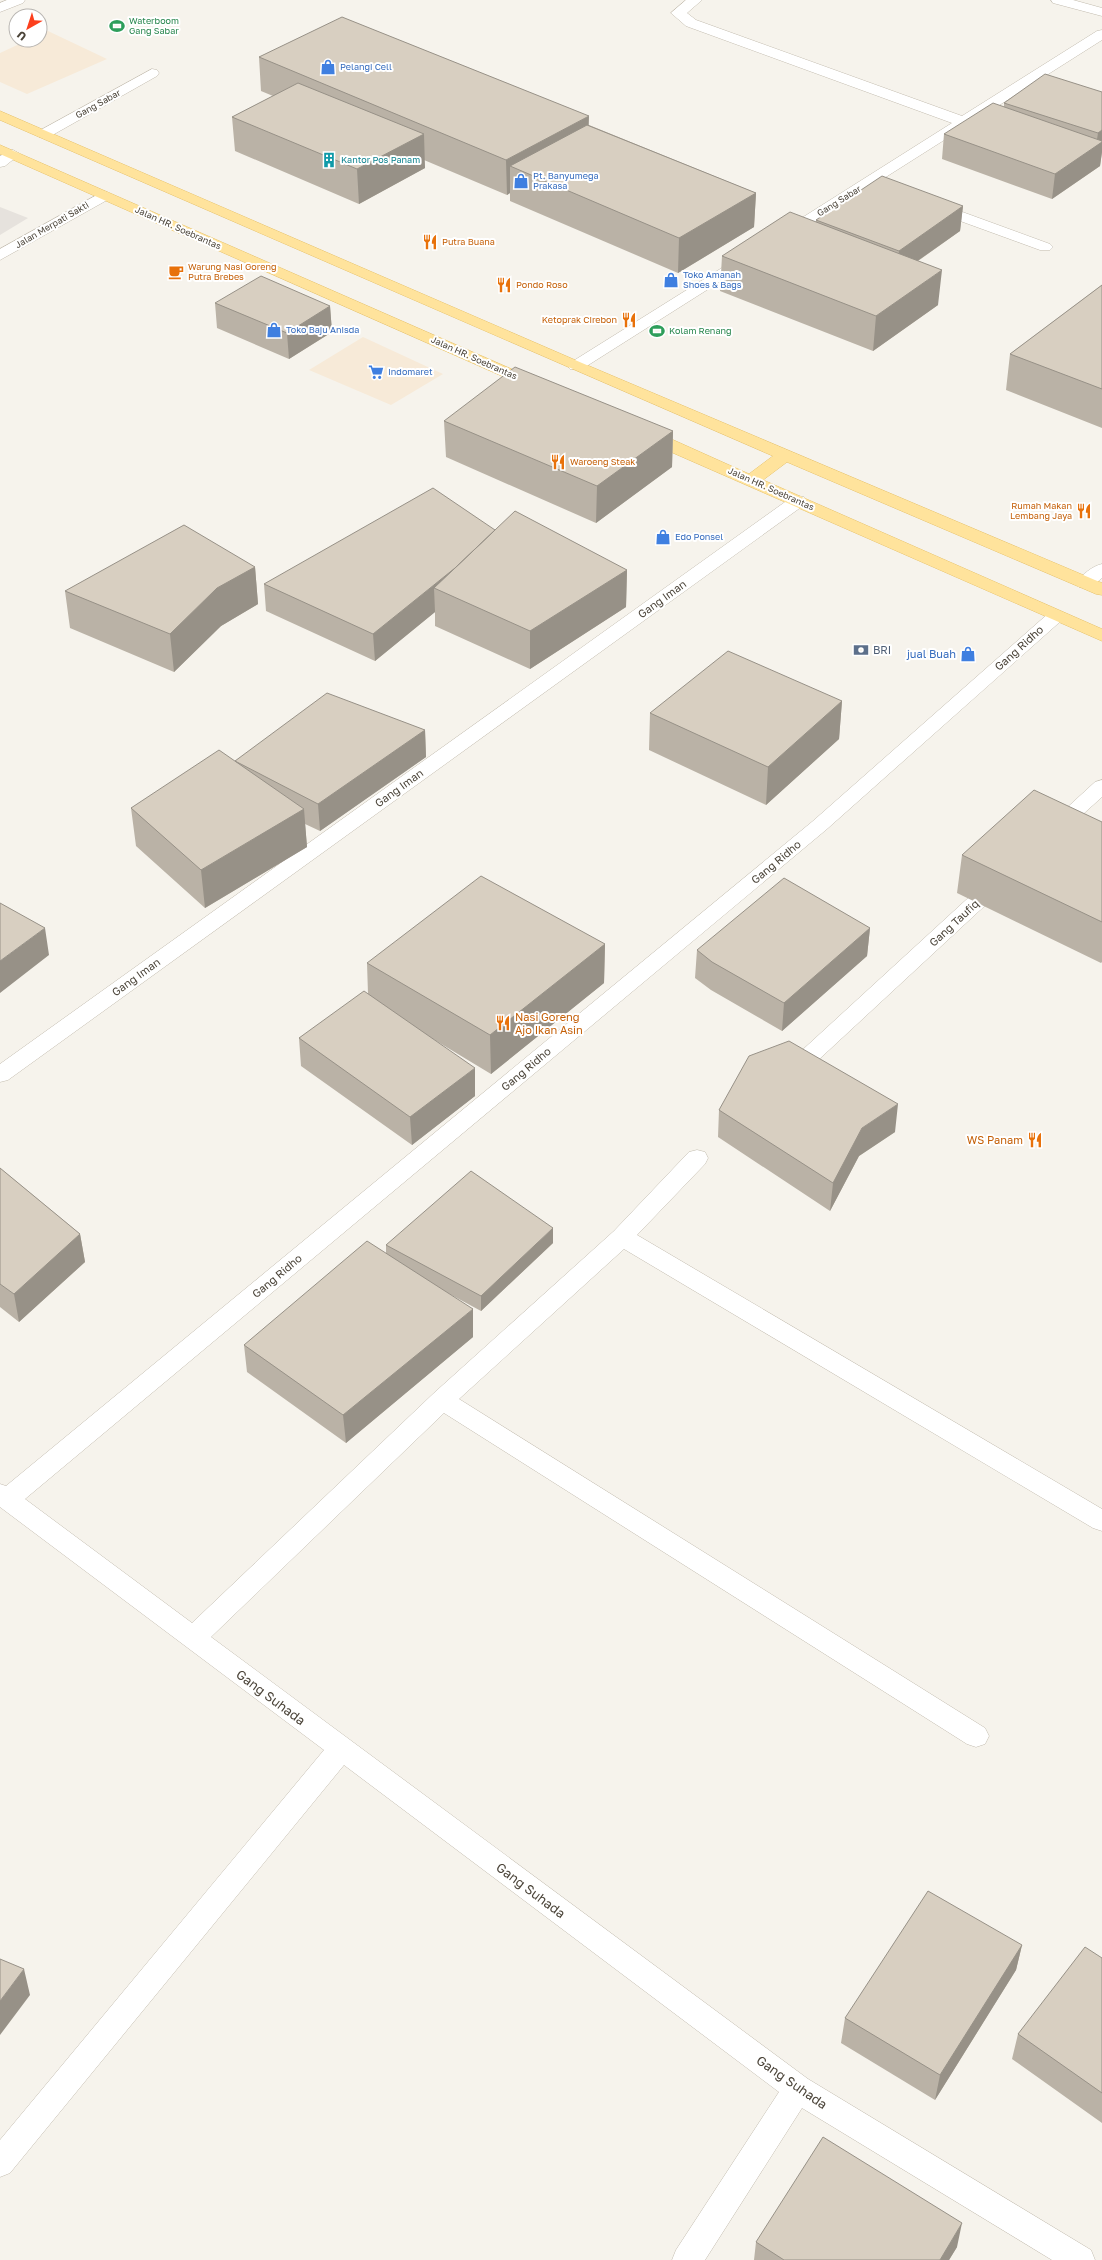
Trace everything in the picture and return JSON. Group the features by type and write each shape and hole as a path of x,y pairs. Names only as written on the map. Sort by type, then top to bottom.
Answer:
{"main road":[{"path":"0,115 784,456 1102,590"},
{"name":"Jalan HR. Soebrantas","path":"4,155 104,196 548,391"},
{"name":"Jalan HR. Soebrantas","path":"628,426 1102,636"},
{"path":"751,480 784,456"}],"street":[{"path":"0,8 18,0"},
{"path":"695,0 678,13 691,23 964,122"},
{"path":"1058,0 1102,12"},
{"name":"Gang Sabar","path":"576,366 1102,34"},
{"name":"Gang Sabar","path":"44,134 152,73"},
{"path":"868,183 882,188"},
{"name":"Jalan Merpati Sakti","path":"0,255 104,196"},
{"path":"919,201 1045,247"},
{"name":"Gang Iman","path":"0,1075 798,502"},
{"path":"1085,583 1102,569"},
{"name":"Gang Ridho","path":"4,1496 820,825 1056,616"},
{"path":"1038,845 1102,786"},
{"name":"Gang Taufiq","path":"806,1059 1015,867"},
{"path":"193,1638 442,1400 622,1237 697,1158"},
{"path":"622,1237 1102,1521"},
{"path":"442,1400 976,1736"},
{"name":"Gang Suhada","path":"4,1496 798,2089 1080,2260"},
{"path":"0,2163 341,1749"},
{"path":"687,2260 798,2089"}],"shaded area":[{"path":"48,31 107,59 27,94 0,82 0,53 11,48 48,48"},
{"path":"0,207 28,218 0,235"},
{"name":"Indomaret","path":"363,337 443,374 391,405 309,370"}],"building":[{"path":"342,17 589,116 506,160 259,57"},
{"path":"1045,74 1102,92 1102,130 1098,133 1004,103"},
{"path":"298,83 424,134 357,169 232,117"},
{"path":"993,103 1102,142 1055,174 944,134"},
{"path":"587,125 756,193 679,238 510,166"},
{"path":"882,176 963,206 899,251 816,220"},
{"path":"790,212 942,270 876,316 722,256"},
{"path":"261,276 330,306 287,333 215,303"},
{"path":"1102,285 1102,389 1010,354"},
{"path":"515,367 673,431 597,486 444,421"},
{"path":"433,488 495,530 455,568 373,634 264,584"},
{"path":"515,511 627,570 530,631 434,588"},
{"path":"184,525 255,567 217,588 170,634 65,591"},
{"path":"728,651 842,701 768,767 650,713"},
{"path":"327,693 425,730 318,804 235,761"},
{"path":"219,750 304,809 201,870 131,808"},
{"path":"1034,790 1102,822 1102,922 962,855"},
{"path":"481,876 605,944 490,1035 367,963"},
{"path":"784,878 870,928 784,1003 712,962 697,950"},
{"path":"0,903 45,928 0,961"},
{"path":"364,991 475,1068 410,1117 299,1038"},
{"path":"789,1041 898,1104 862,1128 833,1183 719,1110 749,1056"},
{"path":"0,1168 80,1234 14,1294 0,1284"},
{"path":"471,1171 553,1228 481,1296 386,1245"},
{"path":"367,1241 473,1309 343,1415 244,1345"},
{"path":"928,1891 1022,1945 940,2075 845,2018"},
{"path":"1085,1947 1102,1958 1102,2093 1018,2034"},
{"path":"0,1959 24,1969 0,2001"},
{"path":"823,2137 962,2223 940,2260 784,2260 756,2242"}],"place":[{"name":"Waterboom Gang Sabar","path":"117,26"},
{"name":"Pelangi Cell","path":"328,67"},
{"name":"Kantor Pos Panam","path":"329,160"},
{"name":"Pt. Banyumega Prakasa","path":"521,181"},
{"name":"Putra Buana","path":"430,242"},
{"name":"Warung Nasi Goreng Putra Brebes","path":"176,272"},
{"name":"Toko Amanah Shoes & Bags","path":"671,280"},
{"name":"Pondo Roso","path":"504,285"},
{"name":"Ketoprak Cirebon","path":"629,320"},
{"name":"Toko Baju Anisda","path":"274,330"},
{"name":"Kolam Renang","path":"657,331"},
{"name":"Indomaret","path":"376,372"},
{"name":"Waroeng Steak","path":"558,462"},
{"name":"Rumah Makan Lembang Jaya","path":"1084,511"},
{"name":"Edo Ponsel","path":"663,537"},
{"name":"BRI","path":"861,650"},
{"name":"jual Buah","path":"968,654"},
{"name":"Nasi Goreng Ajo Ikan Asin","path":"503,1023"},
{"name":"WS Panam","path":"1035,1140"}]}
